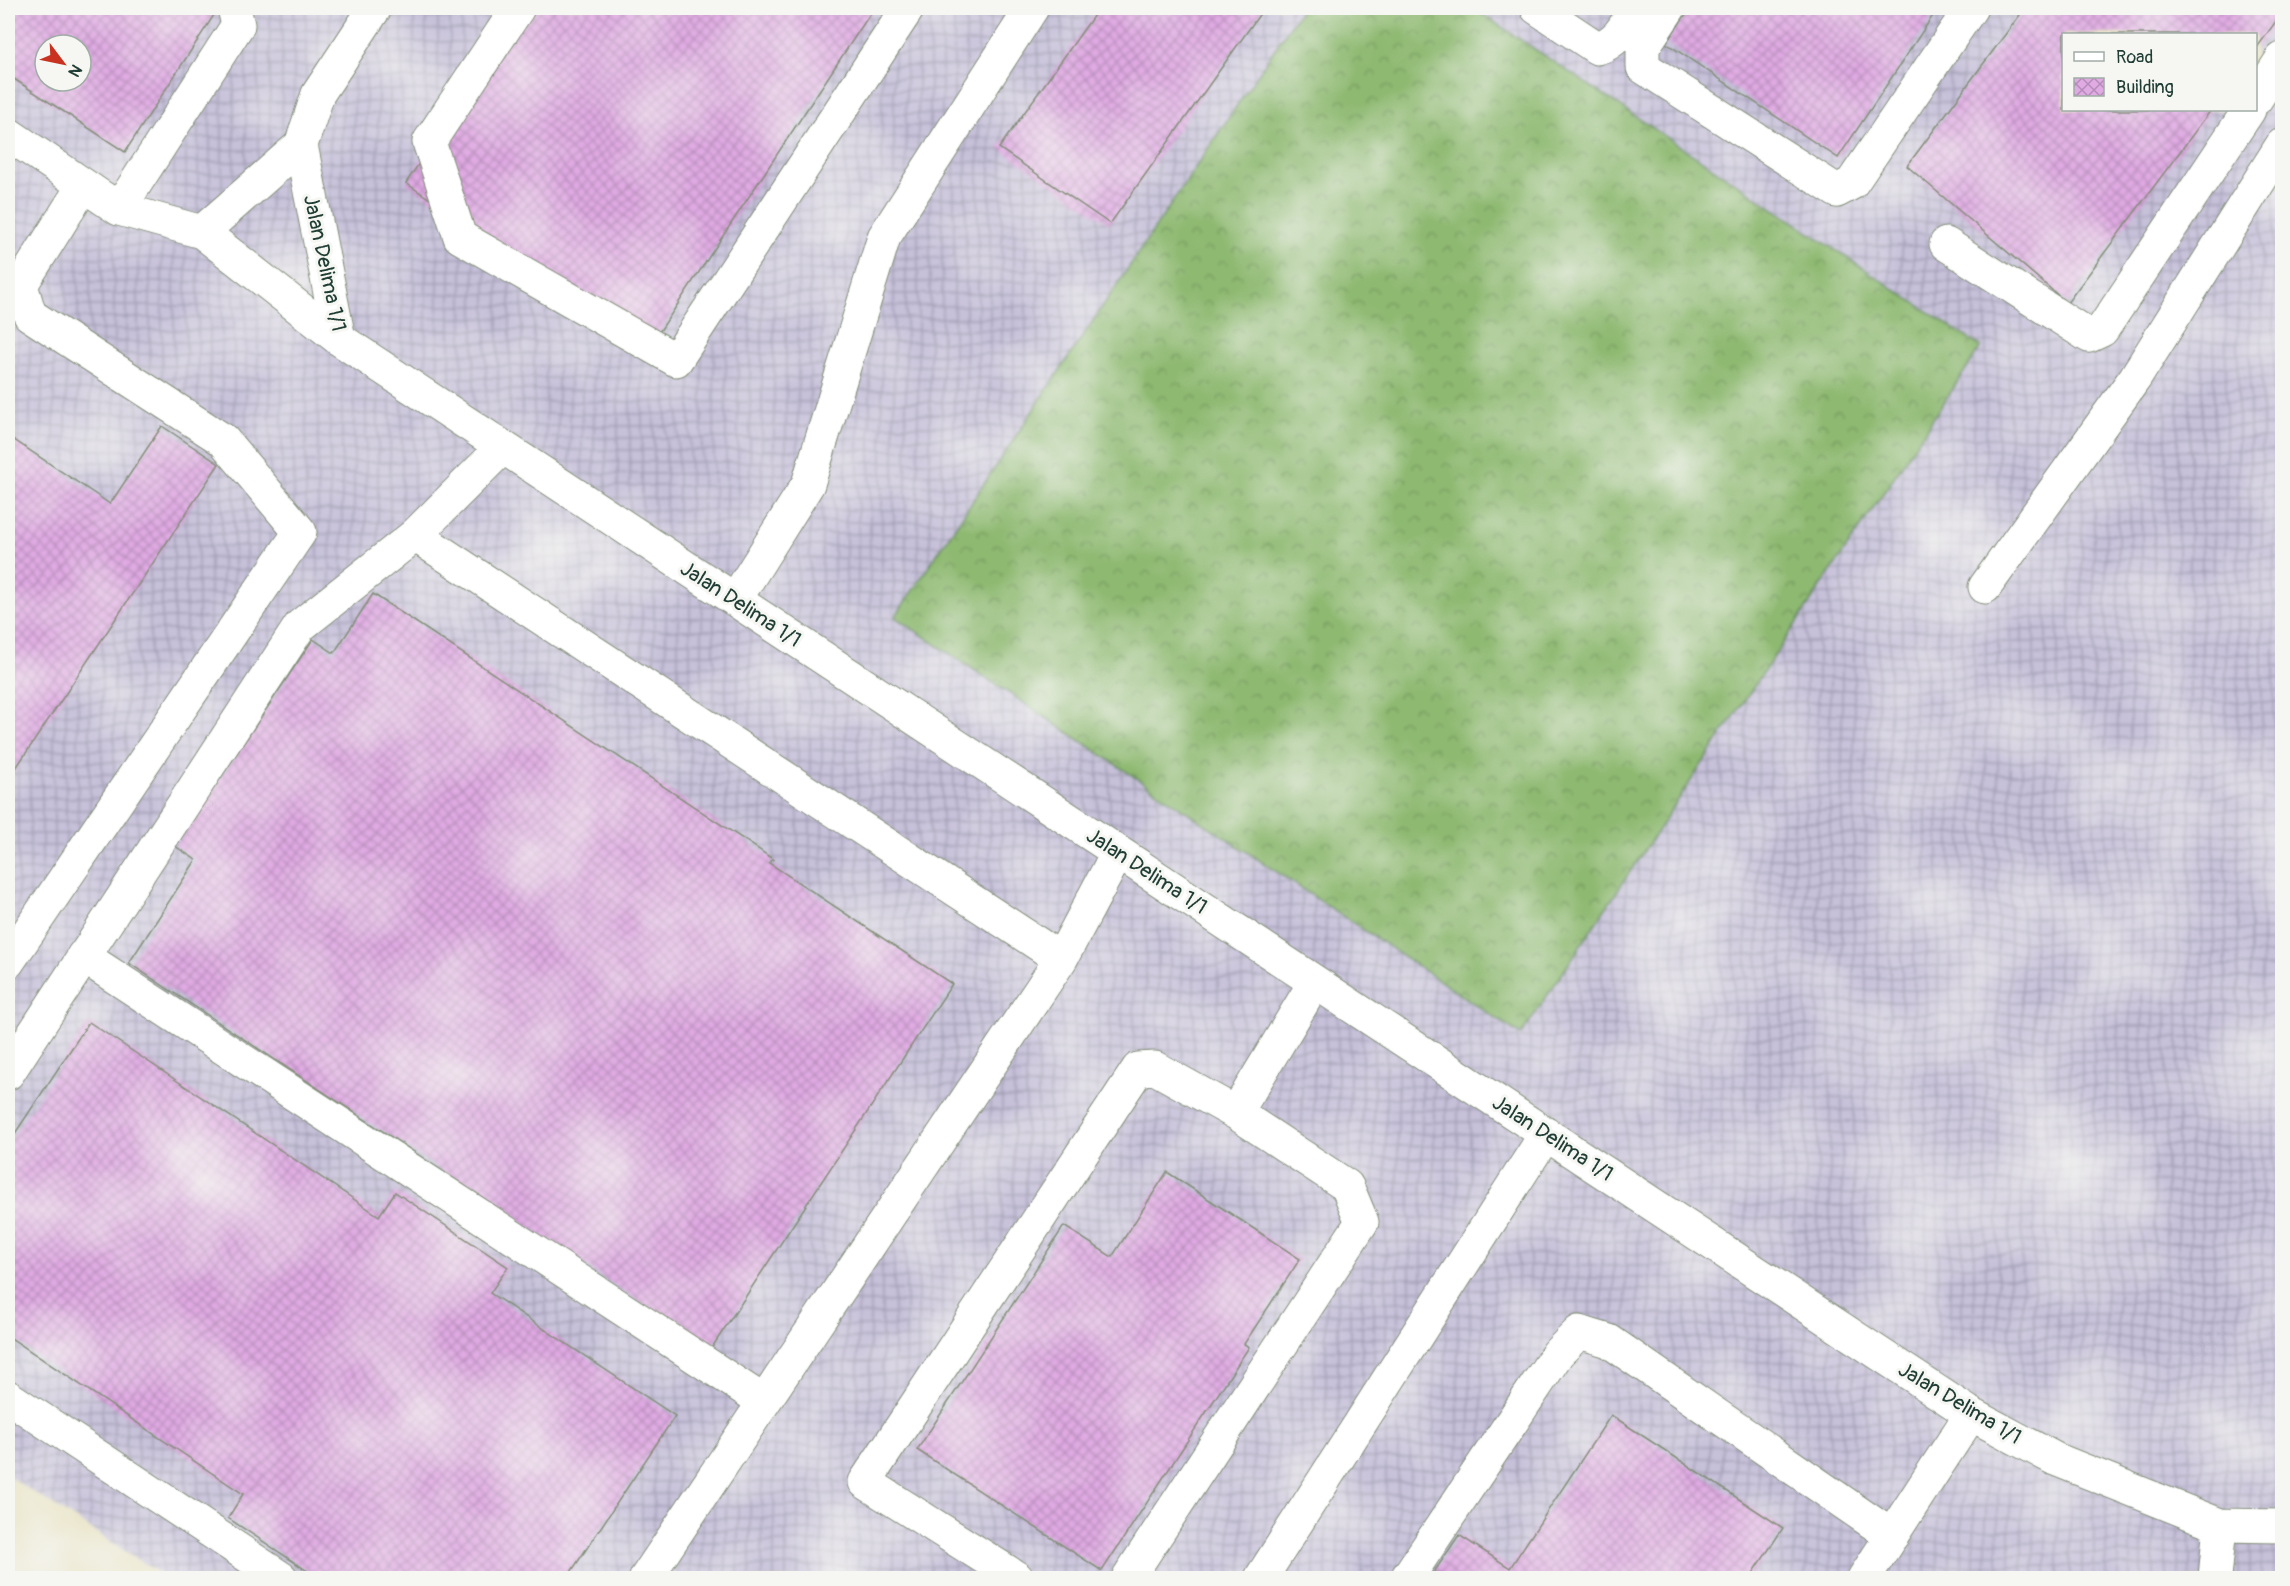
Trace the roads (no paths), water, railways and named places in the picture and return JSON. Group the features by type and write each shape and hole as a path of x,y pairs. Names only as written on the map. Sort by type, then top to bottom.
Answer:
{"street":[{"path":"119,209 238,25 234,8"},
{"name":"Jalan Delima 1/1","path":"375,8 318,94 301,146 339,339 1971,1414 2055,1459 2220,1525 2283,1526"},
{"path":"518,8 429,142 460,237 676,360 908,8"},
{"path":"735,600 808,484 884,237 1032,8"},
{"path":"1537,8 1597,48 1616,40 1636,8"},
{"path":"1669,8 1643,47 1643,67 1837,191 1852,183 1971,8"},
{"path":"2257,98 2283,59"},
{"path":"1946,244 2090,336 2102,330 2248,111"},
{"path":"8,134 119,209 202,232 339,339"},
{"path":"202,232 301,146"},
{"path":"1985,587 2135,378 2283,146"},
{"path":"8,962 300,532 223,440 30,315 21,285 83,186"},
{"path":"8,1073 300,626 415,535 503,447"},
{"path":"415,535 1061,959"},
{"path":"646,1578 1061,959 1118,852"},
{"path":"83,956 763,1401"},
{"path":"1236,1113 1315,982"},
{"path":"1017,1578 865,1482 1138,1069 1155,1068 1236,1113 1347,1186 1362,1222 1128,1578"},
{"path":"1261,1578 1546,1134"},
{"path":"1407,1578 1558,1353 1579,1332 1609,1341 1892,1536"},
{"path":"8,1397 282,1578"},
{"path":"1864,1578 1971,1414"},
{"path":"2215,1578 2220,1525"}]}
